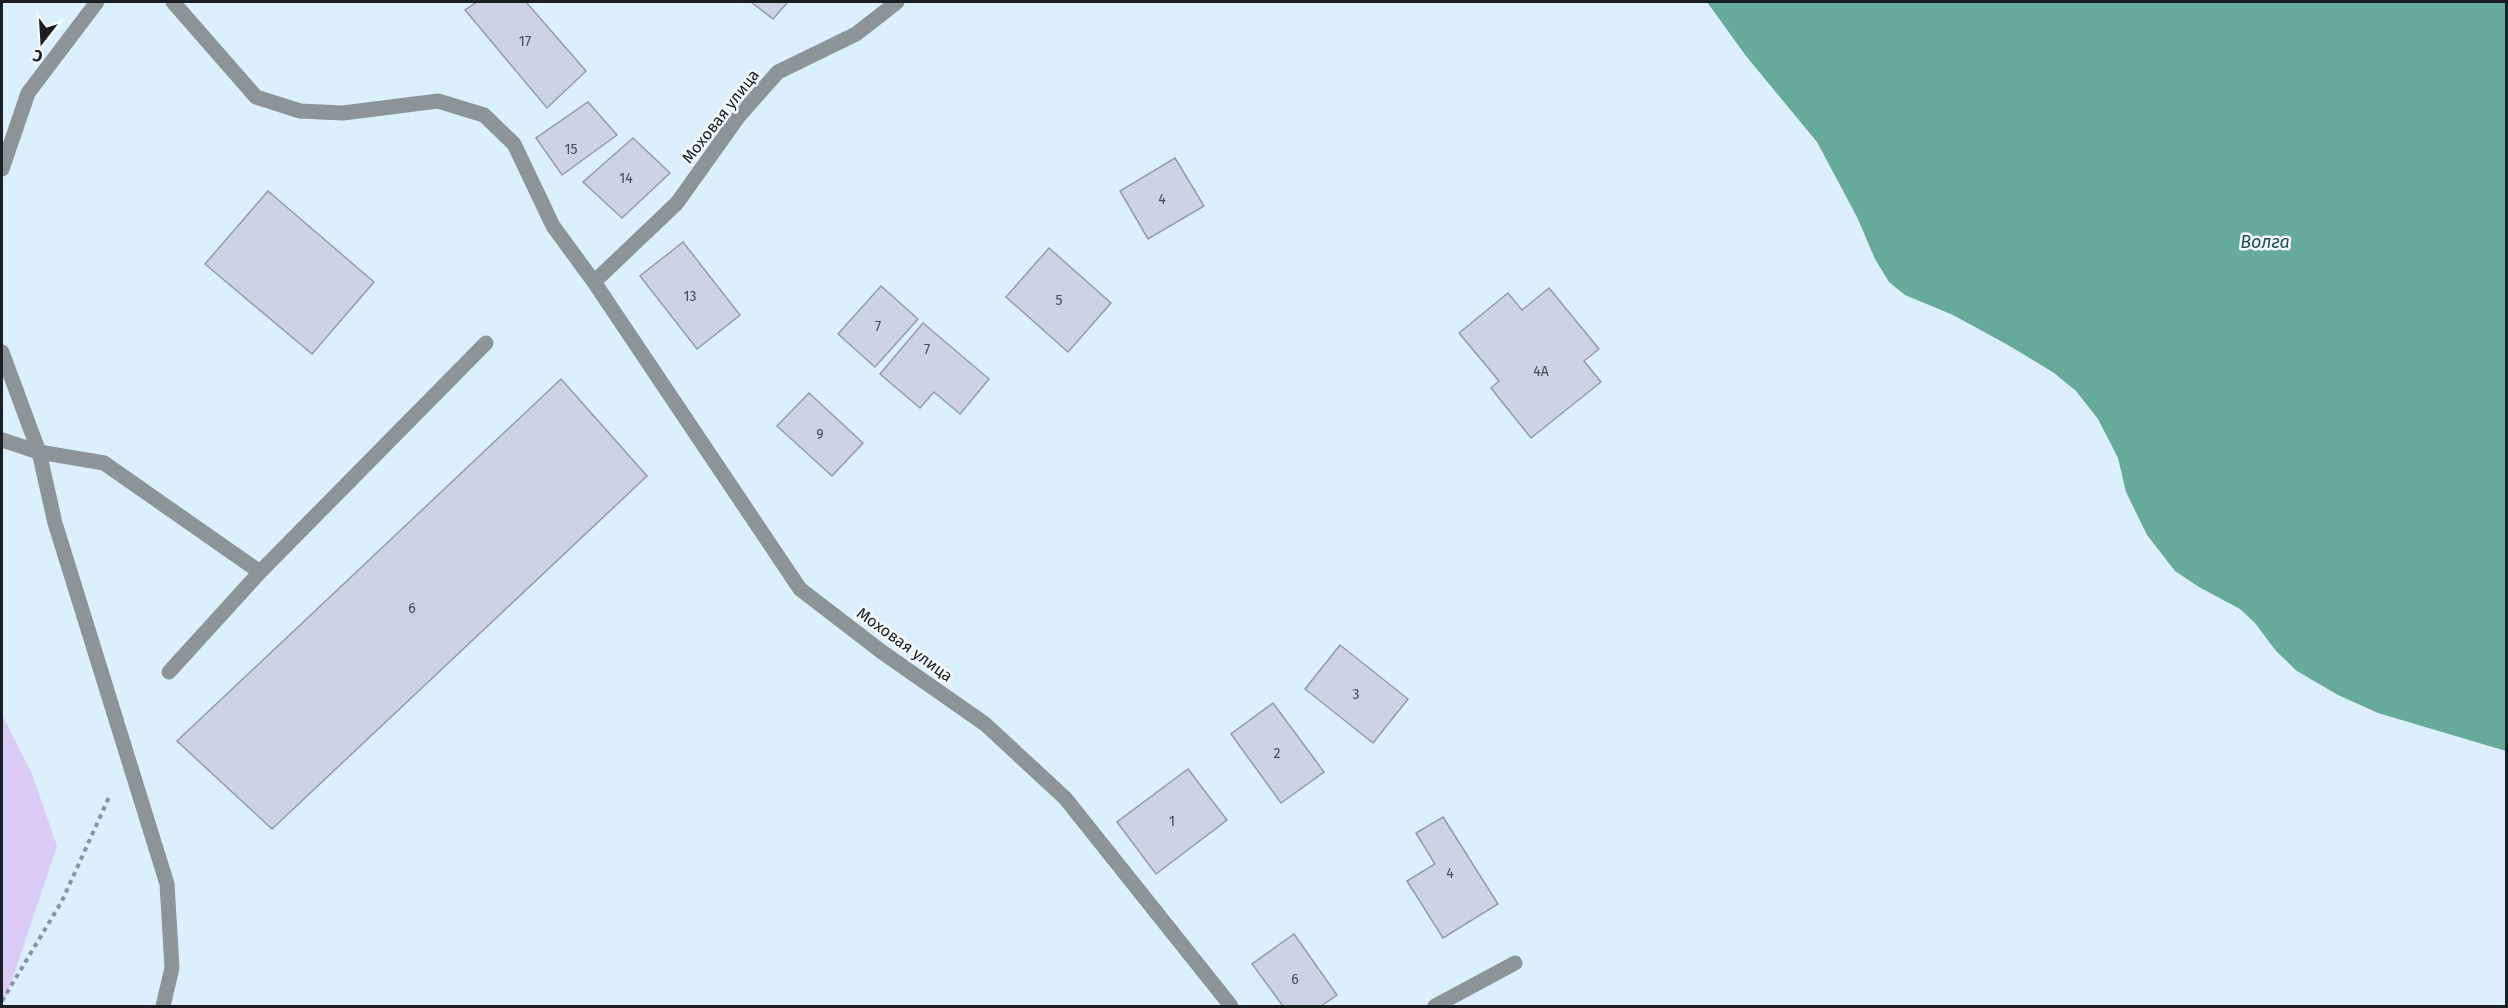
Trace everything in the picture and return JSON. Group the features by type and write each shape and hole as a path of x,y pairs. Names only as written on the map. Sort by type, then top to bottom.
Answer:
{"street":[{"path":"2,169 28,93 97,2"},
{"name":"Моховая улица","path":"173,2 256,97 300,111 343,112 438,101 484,115 514,144 553,226 594,282 800,589 882,652 986,724 1065,798 1231,1006"},
{"name":"Моховая улица","path":"594,282 677,203 739,116 778,72 856,34 897,2"},
{"path":"169,672 260,572 486,343"},
{"path":"2,352 39,453 55,523 167,884 172,968 163,1006"},
{"path":"2,440 39,453 105,463 260,572"},
{"path":"1436,1006 1515,963"}],"path":[{"path":"2,1002 62,901 128,756"}],"shaded area":[{"path":"2,715 32,774 57,846 7,995 2,1000"}],"water":[{"name":"Волга","path":"1707,2 2506,2 2506,751 2378,713 2338,695 2297,671 2276,651 2255,623 2240,609 2175,571 2147,535 2126,492 2118,458 2098,419 2076,391 2054,373 2008,345 1953,315 1905,295 1889,282 1875,259 1857,217 1817,142 1746,56"}],"building":[{"path":"477,2 526,2 586,71 547,108 465,10"},
{"path":"751,2 788,2 773,19"},
{"path":"588,102 617,135 562,175 536,138"},
{"path":"633,138 670,173 622,218 583,182"},
{"path":"1175,158 1204,206 1148,239 1120,191"},
{"path":"268,191 374,282 312,354 205,264"},
{"path":"683,242 740,315 697,349 640,276"},
{"path":"1049,248 1111,303 1068,352 1006,297"},
{"path":"881,286 918,319 875,367 838,334"},
{"path":"1549,288 1599,349 1584,361 1601,382 1531,438 1491,388 1499,381 1459,333 1508,293 1522,310"},
{"path":"923,323 989,379 960,414 934,392 920,408 880,374"},
{"path":"561,379 647,476 272,829 177,741"},
{"path":"809,393 863,443 832,476 777,426"},
{"path":"1340,645 1408,699 1373,743 1305,689"},
{"path":"1273,703 1324,772 1281,803 1231,734"},
{"path":"1188,769 1227,820 1156,874 1117,822"},
{"path":"1443,817 1498,904 1443,938 1407,881 1435,864 1416,833"},
{"path":"1294,934 1337,995 1321,1006 1283,1006 1252,964"}]}
